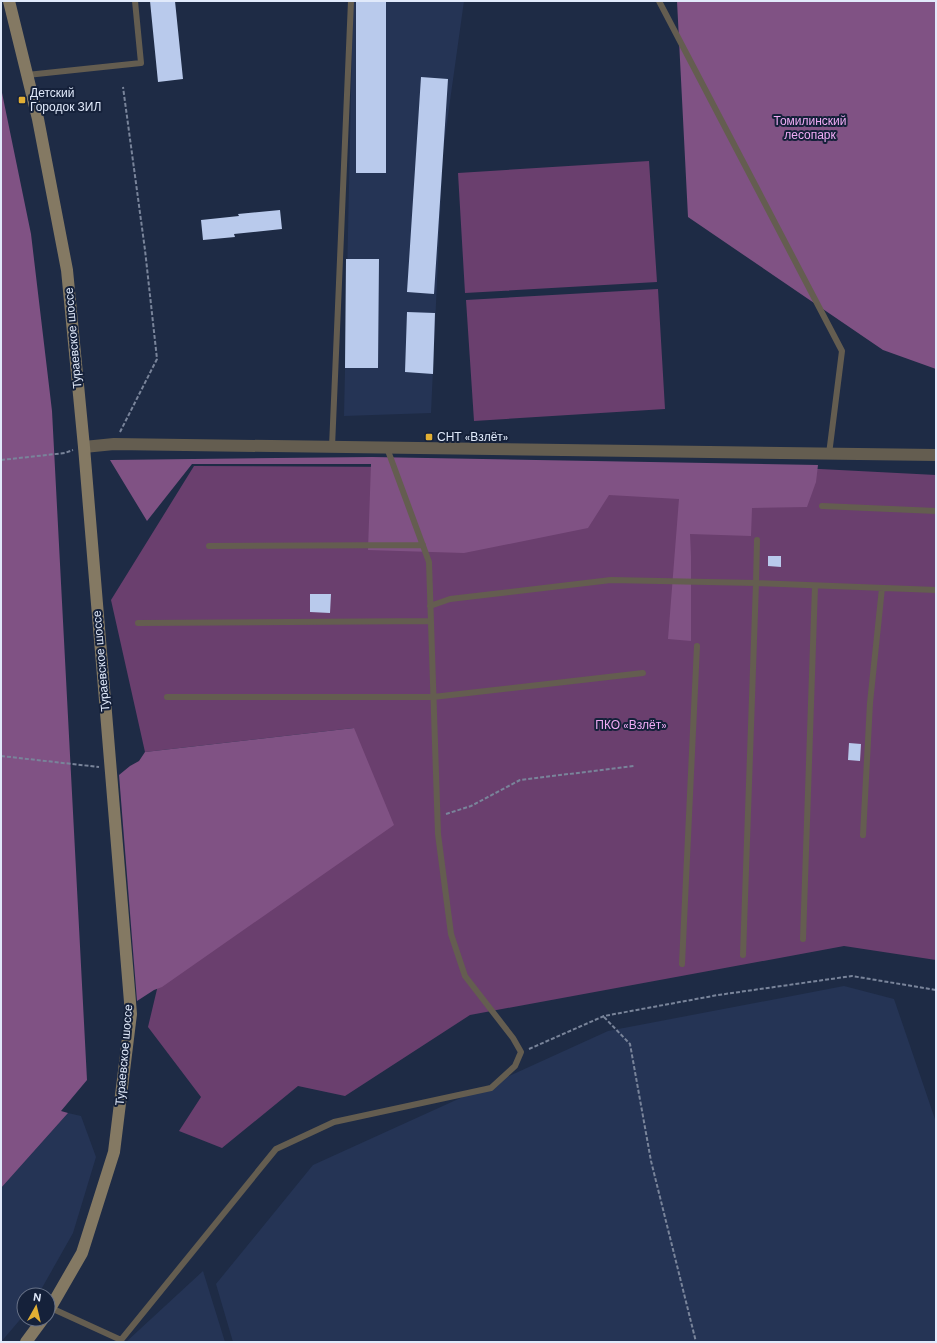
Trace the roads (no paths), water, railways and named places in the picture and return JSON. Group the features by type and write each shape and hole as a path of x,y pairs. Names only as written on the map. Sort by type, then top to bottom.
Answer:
{"main road":[{"name":"Тураевское шоссе","path":"10,1 38,119 67,270 84,447 131,1014 114,1152 82,1253 56,1299"},
{"path":"26,1342 37,1327"}],"street":[{"path":"84,447 114,444 936,456"}],"lane":[{"path":"27,75 141,63 135,1"},
{"path":"332,447 351,1"},
{"path":"659,1 842,351 829,454"},
{"path":"56,1313 121,1340 276,1149 334,1122 491,1088 515,1066 521,1052 513,1038 464,976 451,934 438,834 429,562 387,448"},
{"path":"822,506 936,511"},
{"path":"744,955 757,540"},
{"path":"209,546 423,545"},
{"path":"430,606 450,599 611,580 756,583 936,590"},
{"path":"803,939 815,586"},
{"path":"863,835 870,703 882,588"},
{"path":"138,623 431,621"},
{"path":"682,964 697,646"},
{"path":"167,697 433,697 643,673"}],"place":[{"name":"Детский Городок ЗИЛ","path":"22,100"},
{"name":"СНТ «Взлёт»","path":"429,437"}],"park label":[{"name":"Томилинский лесопарк","path":"810,128"},
{"name":"ПКО «Взлёт»","path":"631,725"}]}
